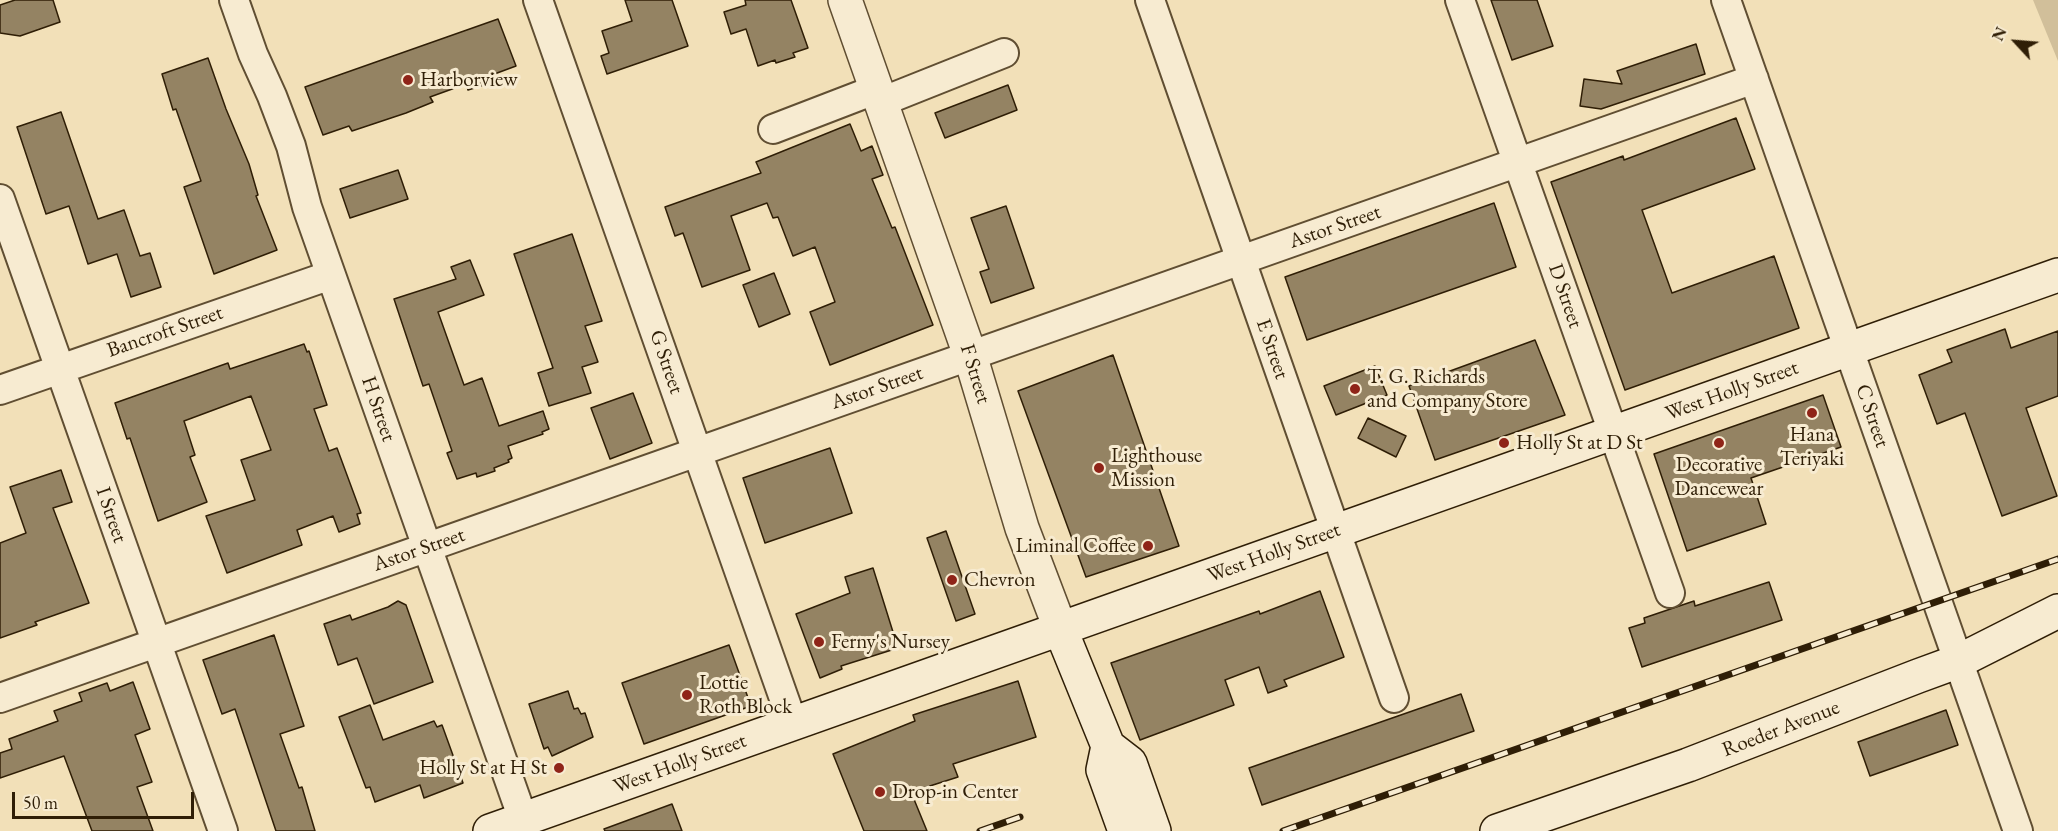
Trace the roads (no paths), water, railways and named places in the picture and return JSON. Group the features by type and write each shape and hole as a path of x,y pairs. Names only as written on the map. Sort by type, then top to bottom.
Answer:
{"main road":[{"name":"F Street","path":"845,0 970,355 1022,528 1108,746 1130,763 1154,831"},
{"name":"West Holly Street","path":"490,831 2058,275"},
{"name":"Roeder Avenue","path":"1497,831 1688,765 1959,660 2058,611"},
{"name":"F Street","path":"1108,746 1103,770 1125,831"}],"street":[{"name":"H Street","path":"234,0 253,54 291,146 307,207 523,819"},
{"name":"G Street","path":"538,0 793,724"},
{"name":"E Street","path":"1150,0 1394,698"},
{"name":"D Street","path":"1460,0 1670,593"},
{"name":"C Street","path":"1726,0 2018,831"},
{"path":"773,129 1004,53"},
{"name":"Astor Street","path":"0,698 1754,79"},
{"name":"I Street","path":"0,200 223,831"},
{"name":"Bancroft Street","path":"0,390 331,275"}],"railway":[{"path":"1283,831 2058,559"},
{"path":"980,831 1020,817"}],"place":[{"name":"Harborview","path":"408,80"},
{"name":"T. G. Richards and Company Store","path":"1355,389"},
{"name":"Hana Teriyaki","path":"1812,413"},
{"name":"Holly St at D St","path":"1504,443"},
{"name":"Decorative Dancewear","path":"1719,443"},
{"name":"Lighthouse Mission","path":"1099,468"},
{"name":"Liminal Coffee","path":"1148,546"},
{"name":"Chevron","path":"952,580"},
{"name":"Ferny's Nursey","path":"819,642"},
{"name":"Lottie Roth Block","path":"687,695"},
{"name":"Holly St at H St","path":"559,768"},
{"name":"Drop-in Center","path":"880,792"}]}
